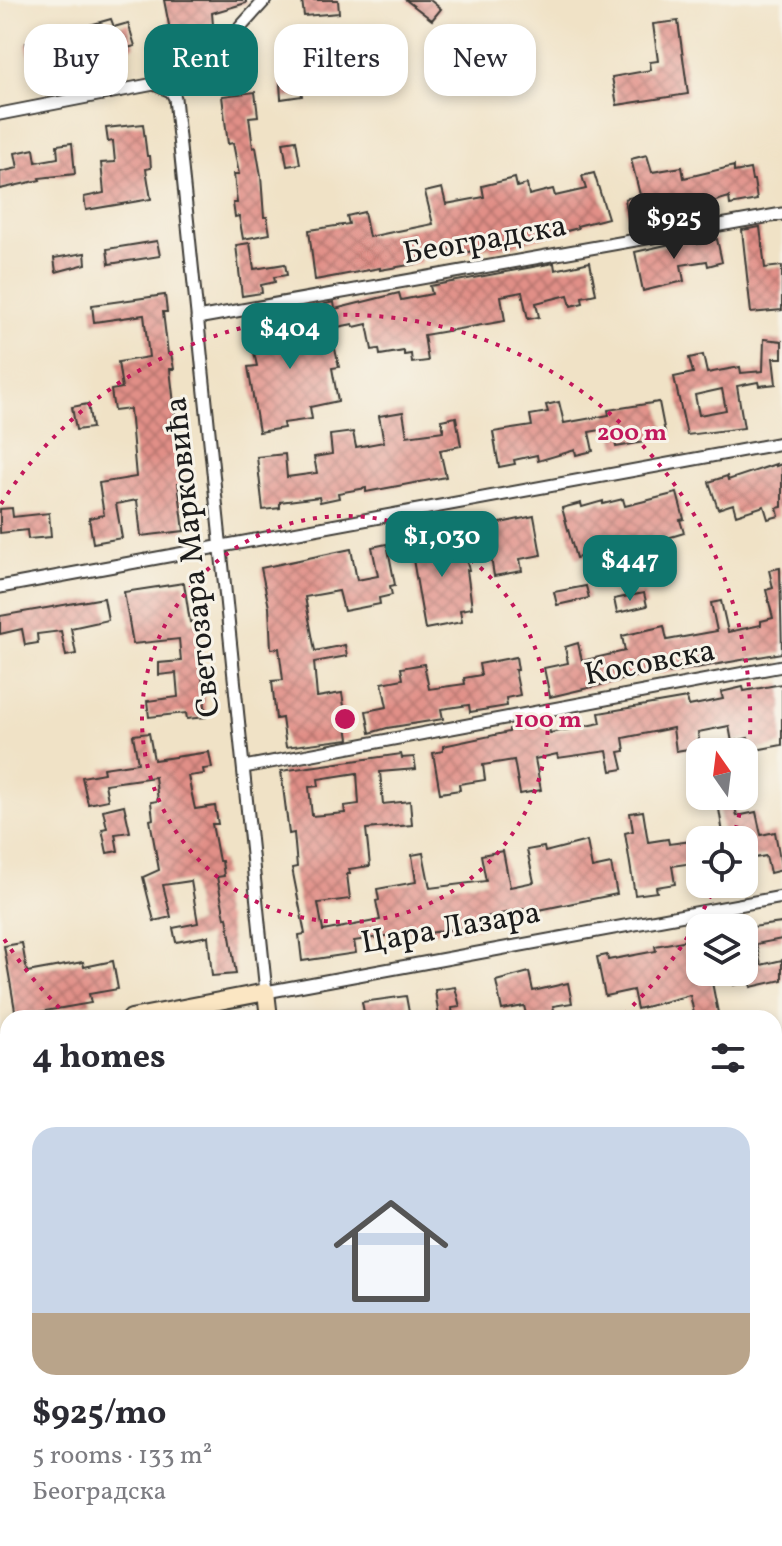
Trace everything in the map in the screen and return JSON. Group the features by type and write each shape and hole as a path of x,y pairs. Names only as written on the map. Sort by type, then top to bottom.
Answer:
{"street":[{"path":"243,24 265,0"},
{"path":"0,114 144,86"},
{"name":"Светозара Марковића","path":"174,96 268,1010"},
{"name":"Београдска","path":"197,318 782,214"},
{"path":"0,587 782,443"},
{"name":"Косовска","path":"244,767 782,666"},
{"name":"Цара Лазара","path":"173,1010 782,897"}],"building":[{"path":"164,0 246,0 246,3 212,13 213,24 169,24"},
{"path":"302,0 338,0 339,13 304,16"},
{"path":"406,0 430,0 441,9 432,20"},
{"path":"111,19 113,24 93,24"},
{"path":"678,21 688,94 617,105 612,77 651,70 650,62 658,61 653,24"},
{"path":"128,23 135,46 128,48 128,24 124,24"},
{"path":"222,96 256,96 258,116 249,117 261,176 264,217 267,217 270,234 243,239 233,203 237,203 234,174 239,174 233,143 228,144"},
{"path":"143,124 147,156 150,156 151,168 146,169 151,199 86,210 84,197 104,193 101,163 115,162 113,141 108,142 106,128"},
{"path":"296,140 300,164 287,166 283,142"},
{"path":"72,143 75,174 39,178 0,189 0,172 18,168 15,153 34,149 36,162 58,158 57,145"},
{"path":"647,155 652,172 682,167 684,178 734,166 734,172 750,169 757,200 730,205 729,197 656,219 655,210 628,216 625,199 640,195 631,159"},
{"path":"594,173 608,218 491,251 490,247 460,254 459,248 420,257 421,263 315,280 309,230 349,224 347,216 364,212 369,237 433,224 425,192 442,188 446,204 484,197 482,186 515,178 517,187 527,184 529,195 553,189 555,196 586,189 582,176"},
{"path":"760,227 765,268 782,266 782,310 751,313 742,230"},
{"path":"697,238 698,244 717,239 722,262 708,266 707,261 681,265 684,281 643,291 635,252"},
{"path":"157,241 160,256 109,264 107,249"},
{"path":"250,243 254,269 285,264 287,275 274,277 275,282 261,285 262,293 242,296 236,245"},
{"path":"85,253 86,264 56,272 54,258"},
{"path":"590,262 596,294 582,297 583,303 571,306 568,295 536,303 539,317 528,319 522,292 501,296 505,321 424,335 428,361 412,363 411,354 404,355 404,351 380,355 379,349 372,350 367,324 322,330 318,306 334,302 335,309 399,293 401,300 432,294 430,286 554,263 555,270"},
{"path":"165,295 167,312 163,312 168,354 171,353 174,369 170,369 183,483 178,483 184,531 141,536 137,500 116,504 122,538 93,543 89,518 104,515 99,483 136,477 130,409 114,411 111,390 122,388 118,362 149,357 144,315 94,322 92,305"},
{"path":"299,314 302,337 331,331 339,367 332,368 338,401 310,407 312,419 283,423 284,428 259,432 248,367 257,366 247,321"},
{"path":"764,339 782,341 782,358 773,358 776,384 759,386 758,382 737,386 744,428 687,435 674,377 693,373 689,358 703,355 707,373 740,367 741,373 763,371","holes":["722,389 726,410 699,415 695,395"]},
{"path":"559,402 564,423 609,415 608,410 659,402 666,438 616,447 612,428 589,432 593,451 576,455 575,450 538,461 537,455 499,467 493,432 532,426 530,415 548,412 546,405"},
{"path":"88,404 92,428 76,430 72,407"},
{"path":"403,412 407,436 444,431 441,420 456,417 461,446 440,450 446,477 366,492 366,488 338,493 339,498 320,502 319,497 280,502 280,508 263,510 257,457 285,454 287,477 317,473 314,457 332,454 330,435 353,432 356,447 384,442 379,416"},
{"path":"782,464 782,507 777,508 779,516 768,519 764,506 736,515 733,504 718,509 709,482 727,476 728,480"},
{"path":"677,493 684,519 680,520 684,533 664,539 666,546 627,556 631,569 604,575 599,552 576,558 562,508 623,499 625,506"},
{"path":"12,508 13,517 49,513 51,537 28,539 27,530 0,533 0,509"},
{"path":"534,516 541,555 520,559 522,571 494,576 486,526"},
{"path":"460,532 469,570 472,608 460,610 462,622 425,629 410,542"},
{"path":"387,544 395,585 390,586 392,595 379,598 380,604 344,611 339,591 305,597 315,651 345,645 347,656 314,662 317,697 342,693 349,739 286,747 282,718 276,719 272,681 283,680 279,648 271,649 269,607 261,568 351,549 357,580 378,576 372,547"},
{"path":"780,568 782,653 661,674 660,671 550,697 544,668 568,663 565,647 578,643 582,661 625,651 622,636 664,626 667,640 717,631 711,603 721,601 728,632 761,625 761,621 773,618 766,590 773,588 769,570"},
{"path":"184,583 190,622 197,621 206,717 187,719 186,713 149,717 147,701 178,697 176,673 159,675 159,663 181,661 179,639 133,644 124,592"},
{"path":"586,586 589,598 557,605 554,592"},
{"path":"644,593 647,606 617,613 614,599"},
{"path":"104,598 108,620 71,628 76,654 66,656 61,631 37,634 38,643 25,645 22,629 0,634 0,616"},
{"path":"516,657 520,695 506,698 507,706 470,712 469,705 441,709 443,719 370,733 366,711 387,707 382,683 403,679 401,668 424,664 429,689 465,684 464,678 481,675 479,664"},
{"path":"782,684 782,745 758,750 758,738 731,738 729,726 698,732 699,738 686,738 686,749 676,751 673,728 623,738 625,751 619,752 623,769 611,771 607,751 558,758 557,754 535,759 541,790 520,794 514,760 483,765 485,780 459,784 460,790 440,793 433,753 443,751 443,746 509,732 509,729 548,723 550,733 601,723 599,713 687,698 689,706 723,699 721,692 743,687 744,691"},
{"path":"149,733 154,760 209,752 212,768 203,769 204,774 188,776 195,809 215,806 218,824 212,824 224,876 217,877 236,974 212,976 208,936 176,942 173,928 198,923 191,881 163,885 171,917 154,921 143,877 159,870 150,820 153,819 151,802 158,801 155,777 105,784 108,800 88,804 82,777 104,773 103,768 138,763 133,735"},
{"path":"401,754 402,758 414,757 416,769 380,772 383,804 410,801 412,825 366,829 370,866 349,869 350,899 318,903 323,931 380,920 377,889 416,882 412,855 423,853 430,888 486,881 481,855 503,851 510,887 534,882 527,850 544,847 545,852 587,841 592,868 611,864 617,894 482,918 483,926 461,931 460,928 429,933 429,929 354,941 356,953 302,961 299,935 305,934 292,868 297,867 294,833 289,834 281,771","holes":["357,773 359,804 344,806 345,813 312,816 309,787 319,786 318,779"]},
{"path":"124,805 130,832 115,834 118,851 107,853 102,829 107,828 103,810"},
{"path":"719,810 736,810 737,816 756,812 761,835 775,832 782,870 770,873 766,856 758,857 758,826 722,826"},
{"path":"643,811 648,842 668,839 669,844 686,842 686,864 672,866 675,884 656,887 657,892 635,895 625,833 633,831 630,813"},
{"path":"782,923 782,939 758,944 758,926"},
{"path":"686,940 686,986 713,986 717,1010 693,1010 690,995 637,1009 633,990 605,996 597,957 607,955 608,960 656,951 655,946"},
{"path":"22,943 27,972 83,962 84,967 113,961 118,989 89,994 91,1003 51,1010 15,1010 4,946"},
{"path":"758,952 761,965 782,960 782,980 758,985"},
{"path":"529,972 533,991 568,983 572,1003 553,1006 554,1010 525,1010 524,1006 502,1010 496,981"},
{"path":"455,987 460,1007 438,1010 435,990"},
{"path":"406,996 409,1010 364,1010 362,1002"}]}
